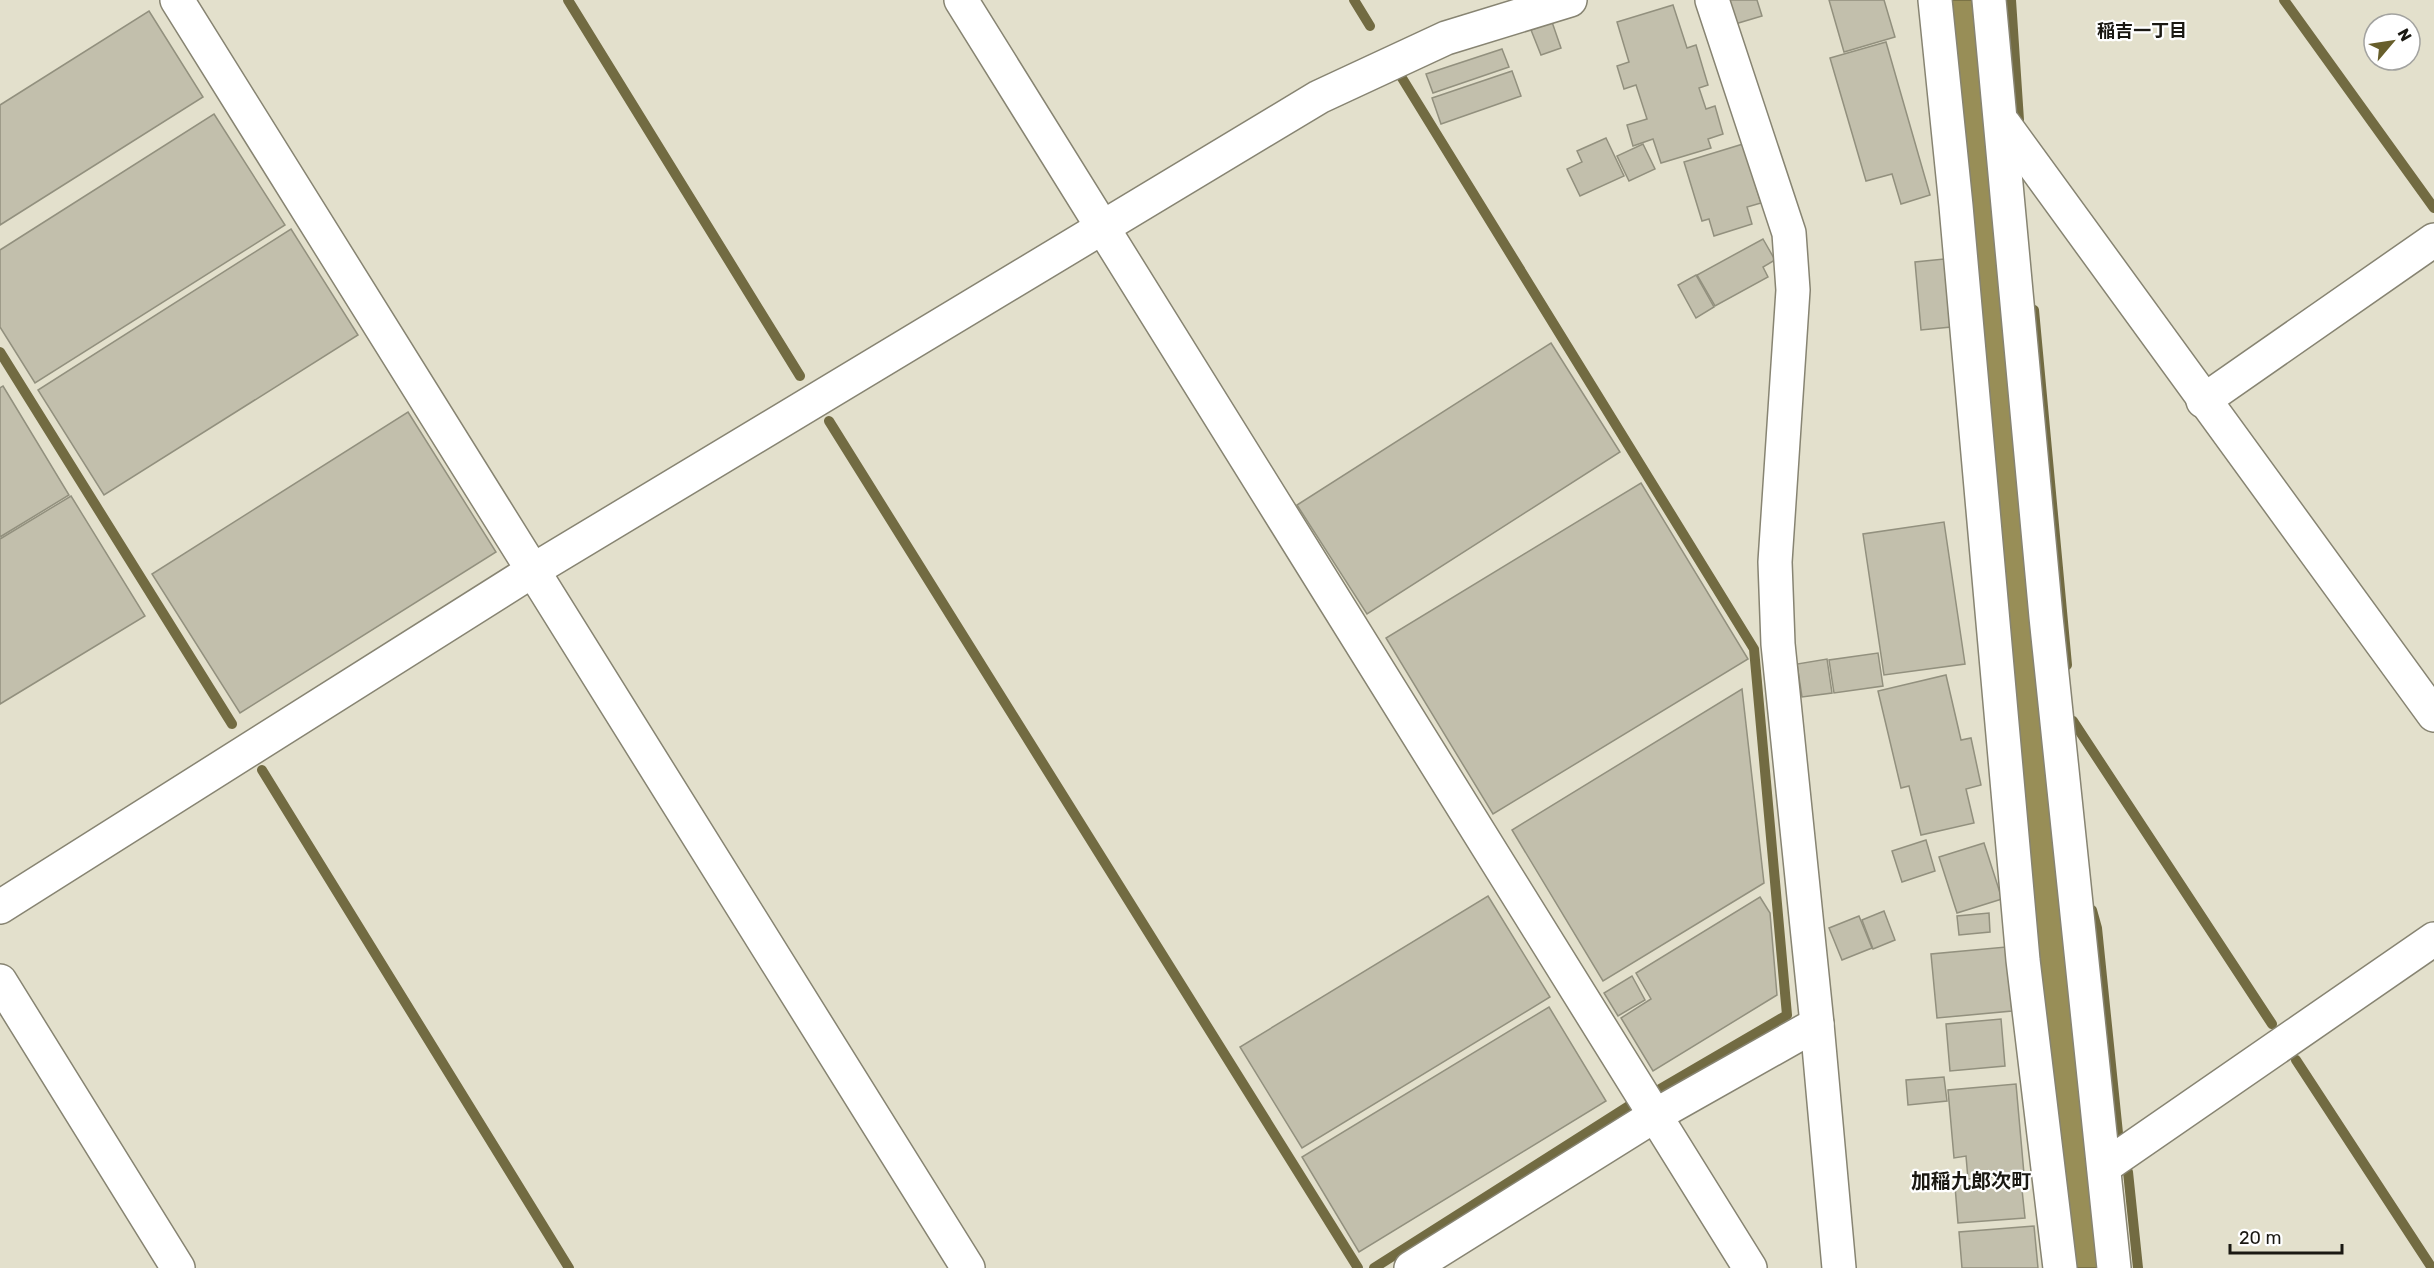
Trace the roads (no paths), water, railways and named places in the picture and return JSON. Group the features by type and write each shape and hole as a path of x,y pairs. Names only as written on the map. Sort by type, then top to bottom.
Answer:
{"street":[{"path":"177,0 968,1268"},
{"path":"961,0 1750,1268"},
{"path":"0,907 532,571 1101,226 1319,97 1446,38 1570,0"},
{"path":"1712,0 1789,233 1793,290 1775,562 1778,644 1817,1024 1839,1268"},
{"path":"1935,0 1956,206 2023,960 2060,1268"},
{"path":"1989,0 2046,617 2114,1268"},
{"path":"2002,123 2434,715"},
{"path":"2203,401 2434,240"},
{"path":"2104,1167 2434,939"},
{"path":"0,981 178,1268"},
{"path":"1411,1268 1654,1116 1817,1024"}],"waterway":[{"path":"568,0 800,376"},
{"path":"1354,0 1370,26"},
{"path":"2011,0 2019,120"},
{"path":"2284,0 2434,208"},
{"path":"1402,78 1754,649 1787,1015 1660,1089"},
{"path":"2034,310 2067,665"},
{"path":"0,352 232,724"},
{"path":"829,421 1358,1268"},
{"path":"2073,721 2272,1024"},
{"path":"262,770 569,1268"},
{"path":"2092,910 2097,928 2119,1143"},
{"path":"2296,1060 2432,1268"},
{"path":"1374,1268 1632,1104"},
{"path":"2128,1172 2138,1268"}],"district":[{"name":"稲吉一丁目","path":"2142,31"},
{"name":"加稲九郎次町","path":"1971,1181"}]}
